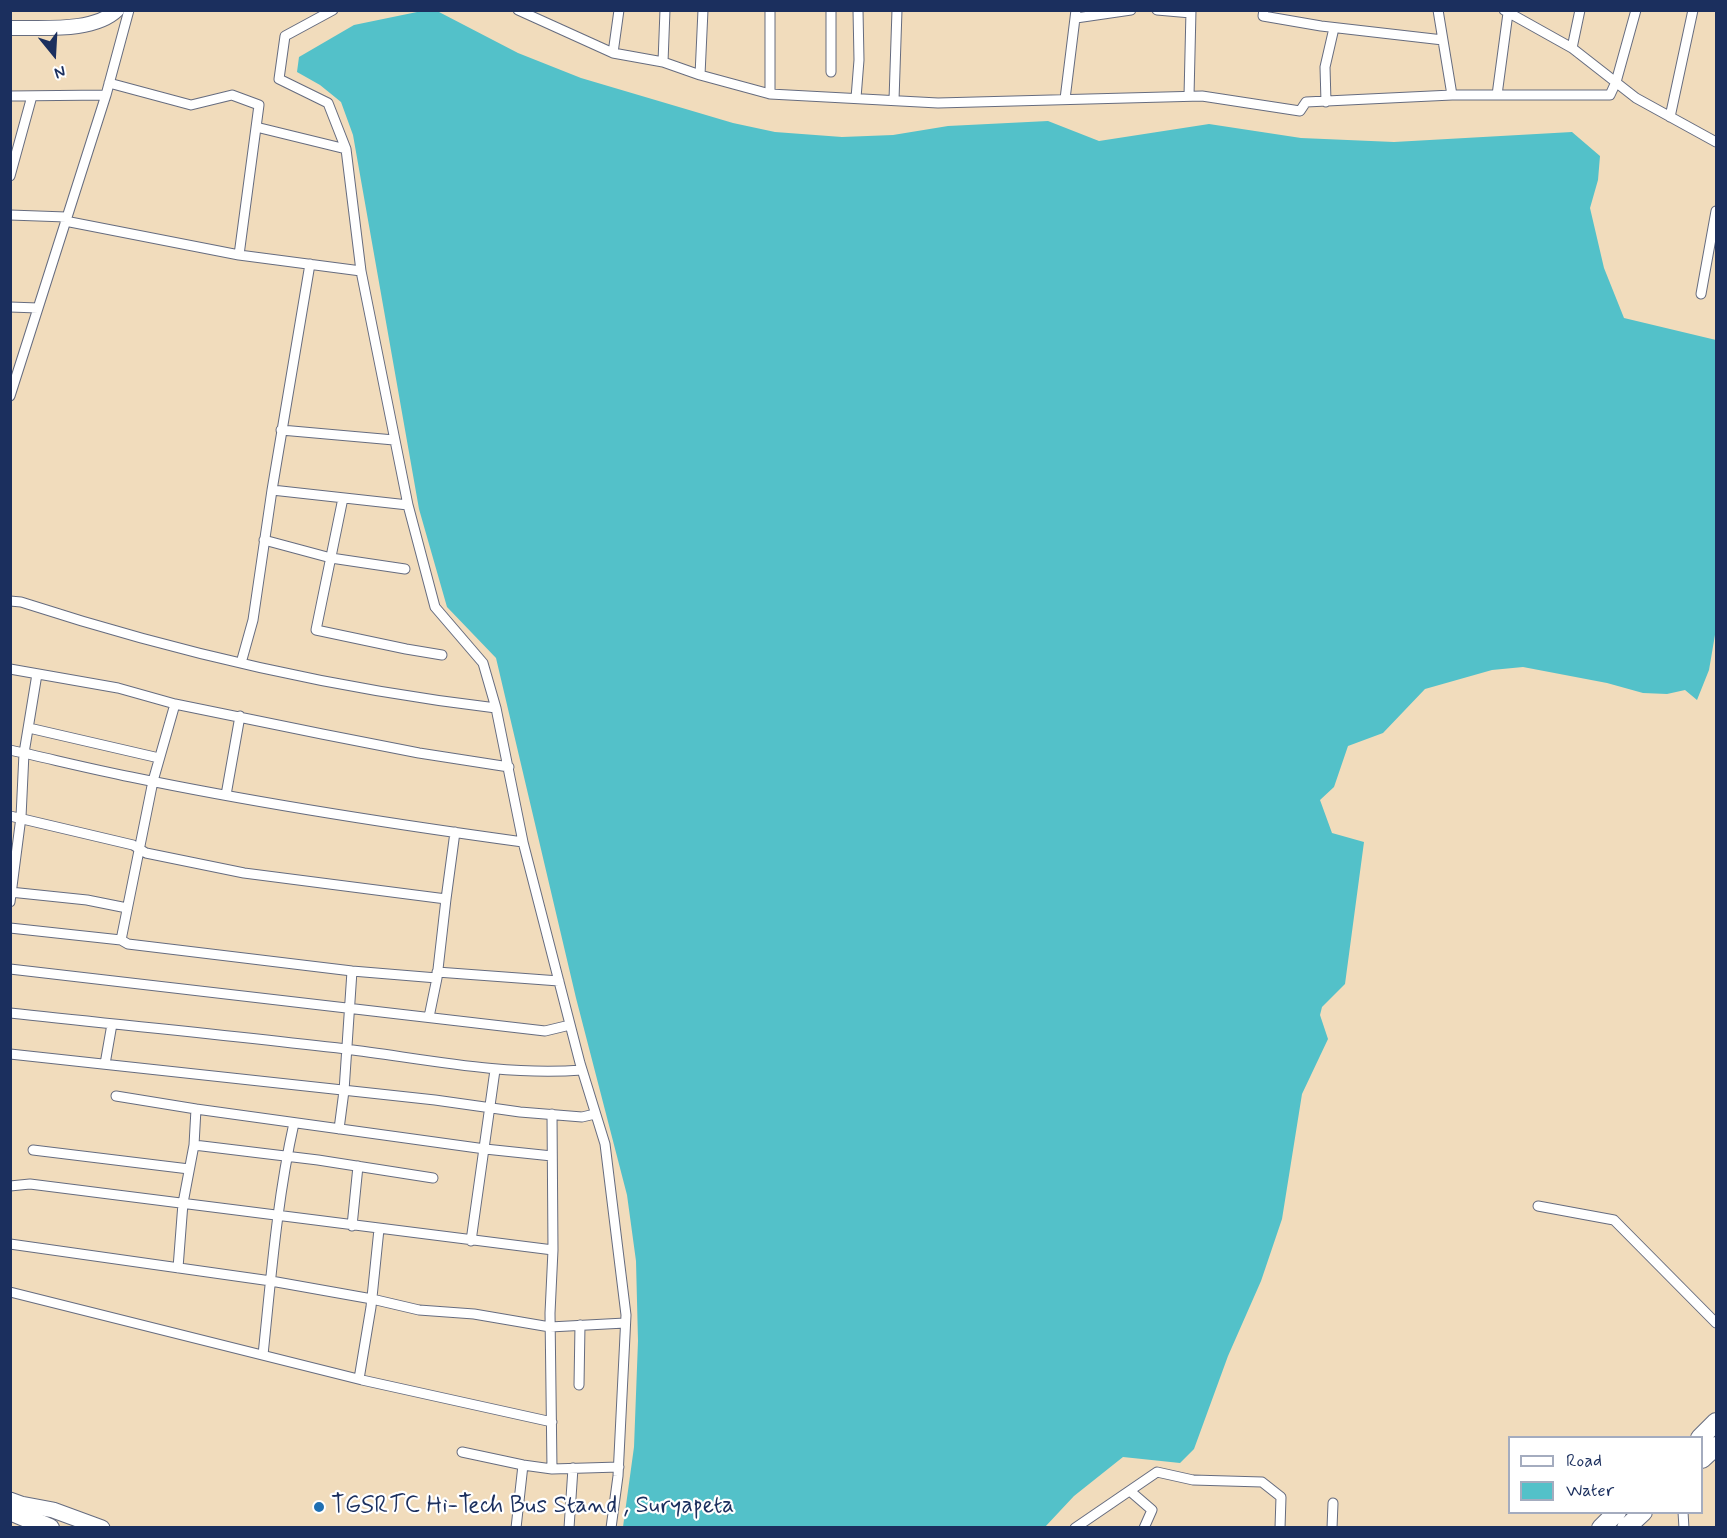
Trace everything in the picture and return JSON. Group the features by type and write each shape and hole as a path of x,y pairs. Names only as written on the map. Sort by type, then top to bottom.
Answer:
{"highway":[{"path":"1701,1436 1716,1422"},
{"path":"1703,1457 1716,1446"},
{"path":"10,1511 50,1527"},
{"path":"1601,1527 1615,1514"},
{"path":"1626,1527 1640,1514"}],"main road":[{"path":"10,1500 53,1509 102,1527"}],"street":[{"path":"10,28 87,26 111,16 117,10"},
{"path":"10,396 106,95 129,10"},
{"path":"333,10 285,36 279,79 328,103 346,149 361,271 408,505 435,607 483,663 509,766 523,842 582,1070 605,1144 625,1323 619,1467 611,1527"},
{"path":"518,10 613,53 663,62 700,75 770,94 938,103 1203,96 1300,111 1306,102 1452,95 1610,95 1616,82 1636,10"},
{"path":"613,53 619,10"},
{"path":"663,62 665,10"},
{"path":"700,75 702,10"},
{"path":"770,10 770,94"},
{"path":"831,10 831,72"},
{"path":"856,98 859,60 858,10"},
{"path":"894,100 897,10"},
{"path":"1065,99 1076,14 1131,10"},
{"path":"1157,10 1191,12 1189,96"},
{"path":"1264,10 1263,16 1334,28 1443,40"},
{"path":"1438,10 1452,95"},
{"path":"1572,48 1580,10"},
{"path":"1670,117 1693,10"},
{"path":"1497,95 1506,12 1572,48 1636,98 1716,142"},
{"path":"1326,102 1325,67 1334,28"},
{"path":"109,83 191,105 232,95 259,105 238,255"},
{"path":"10,96 106,95"},
{"path":"10,176 32,96"},
{"path":"256,127 346,149"},
{"path":"1701,294 1716,211"},
{"path":"10,215 65,219 238,255 361,271"},
{"path":"241,663 253,620 281,430 310,264"},
{"path":"10,307 38,308"},
{"path":"10,360 21,360"},
{"path":"281,430 394,440"},
{"path":"272,490 408,505"},
{"path":"343,498 316,630 442,655"},
{"path":"264,540 331,558 405,569"},
{"path":"10,601 21,602 96,627 241,663 433,701 496,708"},
{"path":"10,669 118,688 175,705 419,753 509,766"},
{"path":"37,674 16,817 11,896 87,900 127,908"},
{"path":"121,940 153,781 175,705"},
{"path":"226,795 240,716"},
{"path":"29,728 159,758"},
{"path":"10,750 226,795 523,842"},
{"path":"16,817 133,845 146,853 244,873 446,899"},
{"path":"429,1017 437,975 455,832"},
{"path":"10,928 121,940 128,944 352,971 559,981"},
{"path":"10,969 545,1031 570,1025"},
{"path":"339,1129 344,1091 352,971"},
{"path":"10,1013 347,1050 495,1070 550,1072 582,1070"},
{"path":"105,1064 112,1024"},
{"path":"10,1054 489,1108 582,1117 595,1114"},
{"path":"471,1241 495,1070"},
{"path":"116,1096 294,1123 552,1156"},
{"path":"178,1268 183,1203 194,1145 196,1109"},
{"path":"552,1114 553,1250 550,1327 552,1469"},
{"path":"263,1355 278,1216 286,1157 294,1123"},
{"path":"194,1145 433,1178"},
{"path":"33,1150 189,1169"},
{"path":"352,1226 358,1166"},
{"path":"10,1186 30,1184 553,1250"},
{"path":"1538,1206 1614,1220 1716,1323"},
{"path":"359,1379 372,1299 379,1229"},
{"path":"10,1244 271,1281 419,1310 474,1314 550,1327 625,1323"},
{"path":"10,1292 359,1379 552,1422"},
{"path":"579,1385 580,1325"},
{"path":"462,1452 552,1469 619,1467"},
{"path":"516,1527 523,1465"},
{"path":"569,1527 573,1468"},
{"path":"1075,1527 1157,1472 1193,1480 1262,1482 1281,1497 1280,1527"},
{"path":"1130,1491 1152,1510 1144,1527"},
{"path":"1332,1503 1332,1527"}],"water":[{"path":"417,12 439,12 518,53 581,78 733,123 775,132 842,137 893,135 948,126 1048,121 1099,141 1209,124 1301,138 1394,142 1572,132 1600,156 1598,180 1590,208 1604,268 1624,318 1716,340 1716,629 1709,670 1697,700 1685,690 1667,694 1643,693 1607,683 1523,667 1492,670 1425,689 1383,733 1348,746 1334,787 1320,800 1332,833 1364,842 1345,984 1322,1007 1320,1015 1328,1039 1302,1094 1282,1219 1261,1281 1228,1356 1194,1449 1180,1463 1123,1457 1074,1496 1045,1527 623,1527 634,1447 638,1341 636,1261 627,1195 576,998 496,658 447,607 419,509 353,135 341,102 320,85 297,72 299,57 354,25"}],"place":[{"name":"TGSRTC Hi-Tech Bus Stand , Suryapeta","path":"319,1507"}]}
